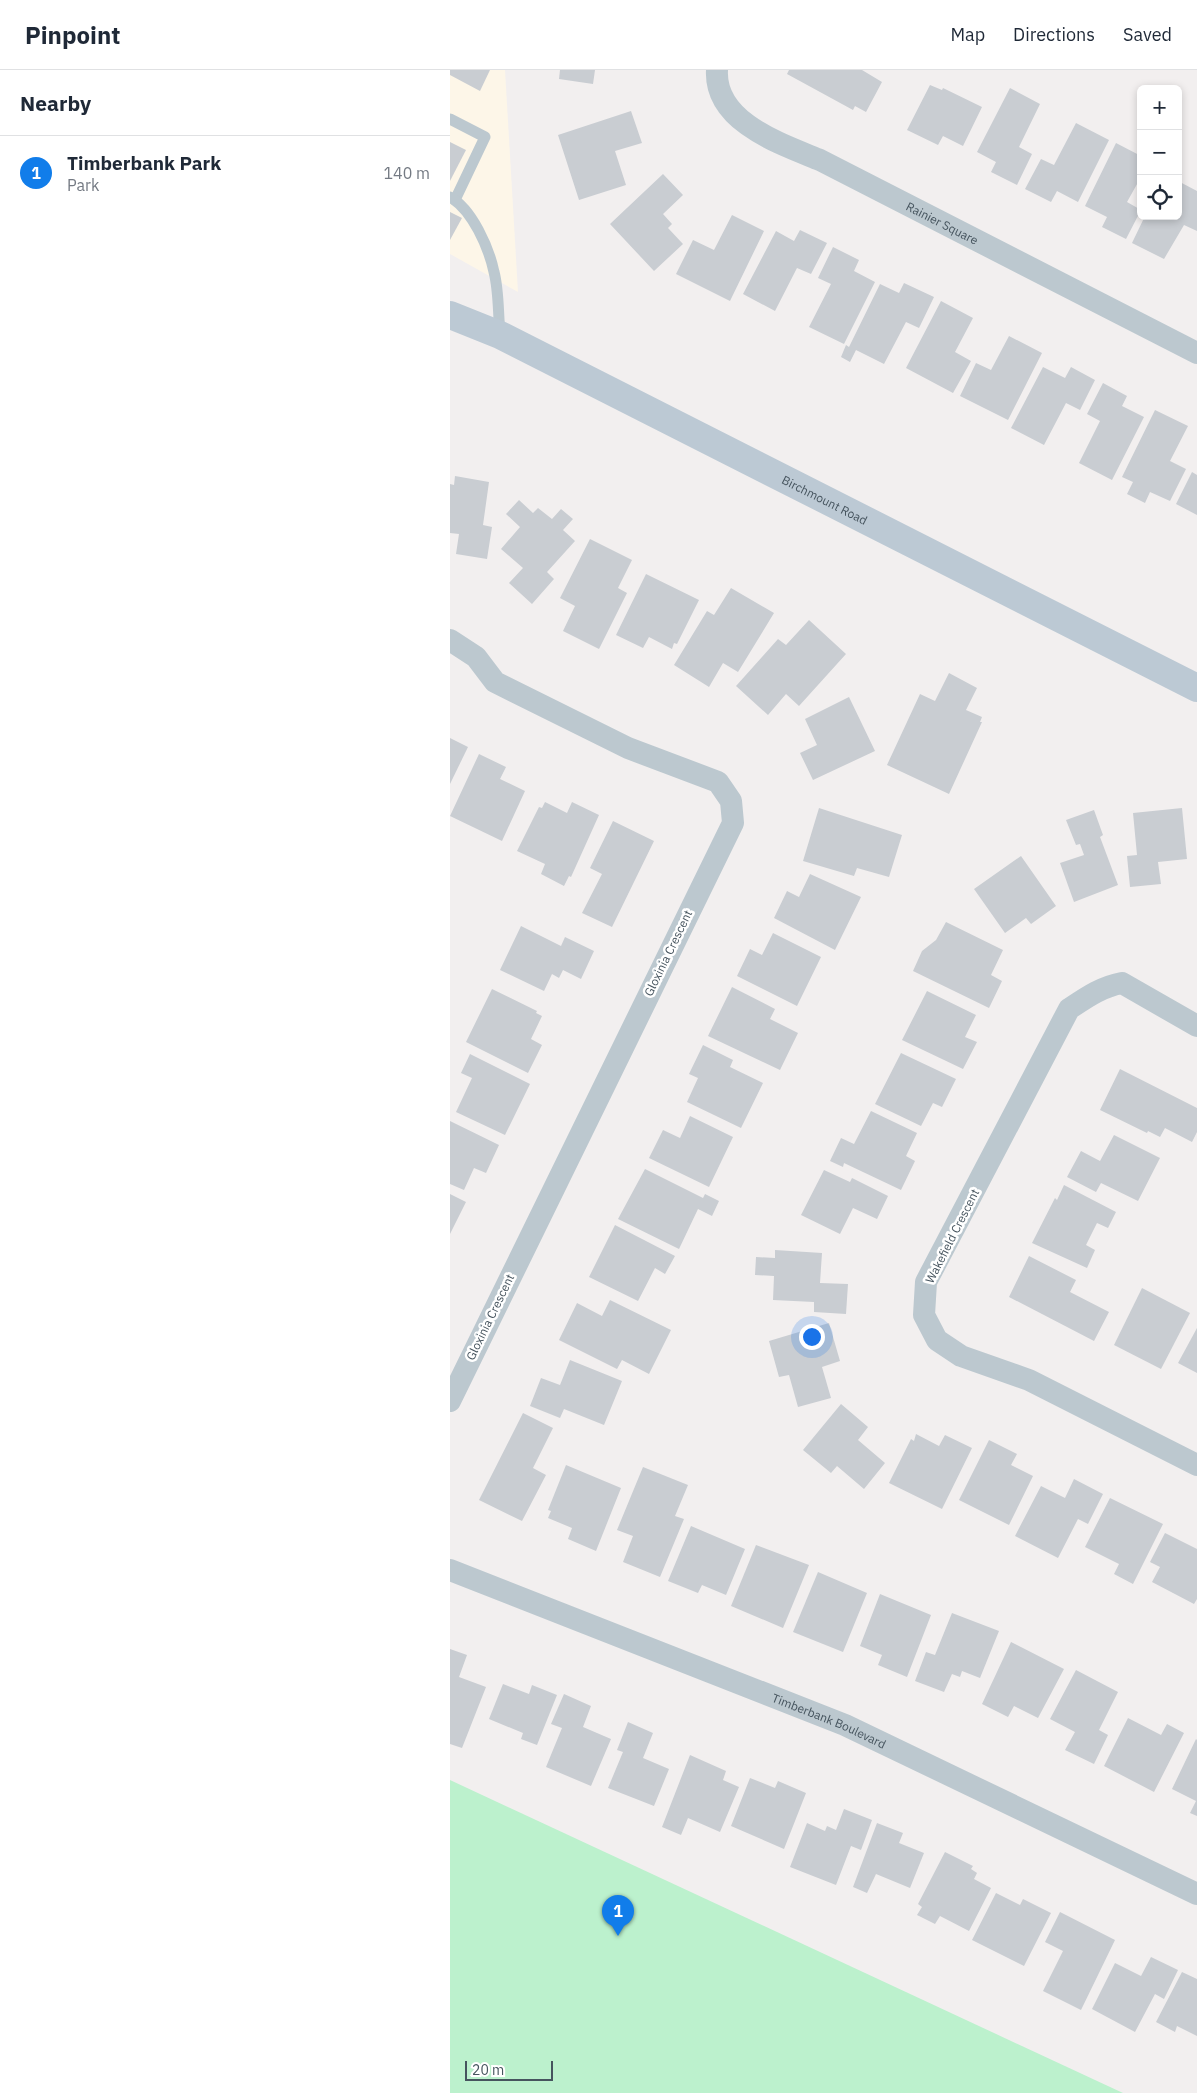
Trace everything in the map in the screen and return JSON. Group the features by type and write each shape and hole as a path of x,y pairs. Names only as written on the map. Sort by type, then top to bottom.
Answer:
{"main road":[{"name":"Birchmount Road","path":"450,315 500,335 1197,688"}],"street":[{"name":"Rainier Square","path":"717,70 716,82 722,100 752,129 820,160 1197,353"},
{"name":"Gloxinia Crescent","path":"450,640 476,657 495,682 628,748 718,782 730,801 733,823 450,1400"},
{"name":"Wakefield Crescent","path":"1197,1026 1122,983 1107,986 1094,992 1069,1009 926,1282 924,1314 937,1340 961,1356 1029,1380 1197,1465"},
{"name":"Timberbank Boulevard","path":"450,1570 845,1725 1197,1894"}],"lane":[{"path":"450,119 485,137 453,198 477,226 494,272 500,335"}],"shaded area":[{"path":"450,70 505,70 518,292 450,254"}],"green space":[{"path":"450,1780 1123,2093 450,2093"}],"building":[{"path":"450,70 490,70 480,91 450,75"},
{"path":"560,70 595,70 593,84 559,79"},
{"path":"789,70 862,70 882,82 866,112 855,106 853,110 787,74"},
{"path":"930,85 942,90 943,88 982,107 963,146 943,136 938,145 907,130"},
{"path":"1010,88 1040,104 1019,147 1032,154 1017,185 991,172 996,162 977,152"},
{"path":"631,111 642,143 615,151 626,185 579,200 558,135"},
{"path":"1076,123 1109,140 1078,202 1057,191 1051,202 1025,189 1041,159 1054,165"},
{"path":"450,142 466,150 450,181"},
{"path":"1116,143 1137,154 1137,184 1127,202 1137,208 1137,218 1126,239 1102,227 1107,217 1085,206"},
{"path":"663,174 683,195 663,214 672,224 668,228 683,244 654,271 610,224"},
{"path":"1182,183 1197,191 1197,231 1184,225 1164,259 1132,243 1143,220 1182,220"},
{"path":"450,212 462,218 450,240"},
{"path":"732,215 764,231 730,301 676,274 693,240 714,250"},
{"path":"800,230 827,243 811,274 797,268 775,311 743,294 776,231 794,241"},
{"path":"833,247 859,260 854,271 875,282 844,344 809,327 831,284 818,278"},
{"path":"904,283 934,297 919,328 906,322 884,364 856,350 850,362 841,357 846,345 849,347 880,284 899,293"},
{"path":"941,301 973,318 955,352 971,361 953,393 906,368"},
{"path":"1009,336 1042,353 1008,420 960,396 976,363 991,370"},
{"path":"1043,367 1065,378 1071,367 1095,380 1080,410 1066,403 1044,445 1011,428"},
{"path":"1103,383 1127,396 1122,406 1144,417 1112,480 1079,463 1100,421 1087,414"},
{"path":"1155,410 1188,426 1170,461 1186,469 1170,501 1150,492 1145,503 1127,494 1133,482 1122,477"},
{"path":"1192,472 1197,475 1197,515 1176,504"},
{"path":"455,476 489,482 483,525 492,527 487,559 456,554 459,534 450,533 450,484 454,485"},
{"path":"519,500 533,513 538,508 552,519 561,509 573,519 563,530 575,541 547,572 554,579 532,604 509,583 523,568 501,549 520,527 506,514"},
{"path":"590,539 632,560 618,588 627,593 599,649 563,631 575,606 560,598"},
{"path":"646,574 699,600 677,644 674,643 672,649 649,637 643,648 616,635"},
{"path":"731,588 774,613 738,672 723,663 709,687 674,665 707,611 714,615"},
{"path":"809,620 846,654 799,706 786,694 768,715 736,686 778,639 786,645"},
{"path":"949,673 977,688 966,710 982,717 980,722 982,722 949,794 887,765 920,694 935,701"},
{"path":"849,697 875,751 813,780 800,753 817,745 805,719"},
{"path":"450,738 468,747 450,784"},
{"path":"479,754 506,767 500,779 525,791 502,841 450,816"},
{"path":"545,802 567,813 572,802 599,815 571,877 569,876 564,886 541,874 545,864 517,851 539,807 542,808"},
{"path":"819,808 902,835 889,877 857,868 854,876 803,861"},
{"path":"1182,808 1187,859 1158,862 1161,884 1130,887 1127,856 1137,855 1133,813"},
{"path":"1094,810 1103,835 1100,837 1118,885 1074,902 1060,863 1084,855 1080,844 1076,845 1066,820"},
{"path":"613,821 654,841 612,927 582,913 602,874 590,868"},
{"path":"1021,856 1056,906 1031,924 1026,918 1005,933 974,889"},
{"path":"810,874 861,897 835,950 774,918 787,891 799,897"},
{"path":"946,922 1003,950 991,975 1002,981 989,1008 913,971 922,951 936,940"},
{"path":"521,926 561,946 565,937 594,951 581,979 563,970 559,978 552,974 544,991 500,970"},
{"path":"773,933 821,957 797,1006 737,976 750,949 762,955"},
{"path":"732,987 775,1009 770,1019 798,1033 780,1070 708,1036"},
{"path":"492,989 537,1011 536,1013 542,1016 531,1039 542,1045 528,1073 466,1042"},
{"path":"927,991 976,1015 965,1037 977,1042 963,1069 902,1040"},
{"path":"703,1045 733,1060 730,1067 763,1083 741,1128 687,1102 698,1078 689,1074"},
{"path":"901,1053 956,1079 942,1107 933,1103 921,1126 875,1104"},
{"path":"470,1054 530,1084 505,1135 456,1112 472,1078 461,1073"},
{"path":"1120,1069 1197,1108 1197,1132 1192,1142 1165,1128 1160,1137 1148,1131 1147,1133 1100,1110"},
{"path":"871,1111 917,1133 906,1156 915,1161 901,1190 844,1163 843,1167 830,1161 841,1138 854,1144"},
{"path":"690,1116 733,1137 709,1187 649,1158 663,1130 680,1138"},
{"path":"450,1121 499,1145 486,1173 474,1168 464,1190 450,1184"},
{"path":"1114,1135 1160,1158 1138,1201 1101,1183 1096,1192 1067,1177 1081,1151 1100,1161"},
{"path":"645,1169 703,1198 705,1194 719,1201 712,1216 698,1209 679,1249 618,1219"},
{"path":"824,1170 850,1182 852,1178 888,1196 877,1219 853,1208 840,1234 801,1215"},
{"path":"1064,1185 1116,1212 1108,1228 1097,1223 1086,1245 1095,1250 1087,1268 1032,1243 1055,1198 1057,1200"},
{"path":"450,1194 466,1202 450,1234"},
{"path":"615,1225 675,1256 665,1274 655,1268 638,1301 589,1277"},
{"path":"775,1250 822,1253 820,1283 848,1284 846,1314 814,1312 814,1302 773,1300 774,1276 755,1275 756,1257 775,1258"},
{"path":"1029,1256 1076,1280 1070,1292 1109,1312 1094,1341 1009,1297"},
{"path":"1142,1288 1190,1313 1161,1369 1114,1345"},
{"path":"610,1300 671,1330 649,1374 622,1360 617,1369 559,1340 577,1303 602,1316"},
{"path":"829,1323 840,1361 822,1367 831,1398 798,1407 789,1375 779,1377 769,1341"},
{"path":"1197,1328 1197,1373 1178,1363"},
{"path":"570,1360 622,1381 604,1425 564,1409 560,1418 530,1406 541,1378 560,1385"},
{"path":"841,1404 868,1427 858,1440 885,1463 864,1489 837,1466 831,1473 803,1450"},
{"path":"523,1413 553,1428 533,1468 546,1475 522,1521 479,1500"},
{"path":"916,1434 939,1446 945,1435 972,1448 942,1509 889,1483 911,1439 914,1441"},
{"path":"989,1440 1017,1454 1011,1465 1033,1476 1009,1525 959,1500"},
{"path":"566,1465 621,1488 596,1551 568,1539 572,1528 548,1518 551,1511 548,1510"},
{"path":"643,1467 688,1485 675,1516 684,1519 660,1577 623,1562 633,1536 617,1530"},
{"path":"1074,1479 1103,1494 1088,1524 1078,1519 1058,1558 1015,1536 1041,1486 1065,1498"},
{"path":"1110,1498 1163,1524 1133,1584 1114,1574 1119,1564 1085,1547"},
{"path":"691,1526 745,1549 726,1595 702,1585 698,1593 668,1581"},
{"path":"1165,1533 1197,1549 1197,1599 1194,1604 1152,1582 1160,1567 1150,1562"},
{"path":"756,1545 809,1565 783,1628 731,1606"},
{"path":"818,1572 867,1593 843,1652 793,1632"},
{"path":"880,1594 931,1615 907,1677 878,1665 882,1655 860,1646"},
{"path":"952,1613 999,1631 980,1678 962,1671 960,1677 952,1674 944,1692 915,1681 926,1652 935,1655"},
{"path":"1011,1642 1064,1669 1038,1718 1014,1706 1008,1717 982,1704"},
{"path":"450,1649 467,1655 459,1677 486,1687 462,1748 450,1744"},
{"path":"1076,1670 1118,1692 1099,1730 1108,1735 1094,1764 1065,1750 1075,1732 1050,1719"},
{"path":"503,1684 529,1694 532,1685 557,1695 537,1745 521,1739 523,1733 489,1719"},
{"path":"564,1694 591,1706 583,1727 611,1739 591,1786 546,1767 562,1728 551,1724"},
{"path":"1128,1718 1161,1735 1167,1724 1184,1733 1154,1792 1104,1766"},
{"path":"628,1722 653,1733 643,1758 669,1769 654,1806 608,1788 623,1752 617,1750"},
{"path":"1196,1739 1197,1816 1190,1813 1196,1801 1172,1789"},
{"path":"690,1755 726,1771 723,1780 739,1787 720,1832 688,1818 681,1835 662,1827"},
{"path":"750,1778 775,1788 778,1781 806,1793 784,1849 731,1826"},
{"path":"844,1809 872,1820 861,1850 851,1846 836,1885 790,1867 807,1823 825,1831 827,1826 836,1830"},
{"path":"877,1823 903,1833 899,1843 924,1853 910,1888 876,1874 867,1893 853,1887"},
{"path":"945,1852 973,1866 971,1869 977,1873 974,1879 991,1888 969,1931 940,1916 935,1924 917,1915 922,1907 918,1904"},
{"path":"996,1893 1020,1905 1023,1899 1051,1913 1024,1966 972,1940"},
{"path":"1060,1912 1115,1940 1081,2010 1043,1991 1063,1951 1045,1942"},
{"path":"1151,1957 1178,1970 1164,1999 1155,1994 1135,2032 1092,2009 1115,1963 1141,1976"},
{"path":"1182,1972 1197,1979 1197,2036 1177,2026 1175,2032 1156,2022"}],"place":[{"name":"Timberbank Park","path":"618,1936"}]}
